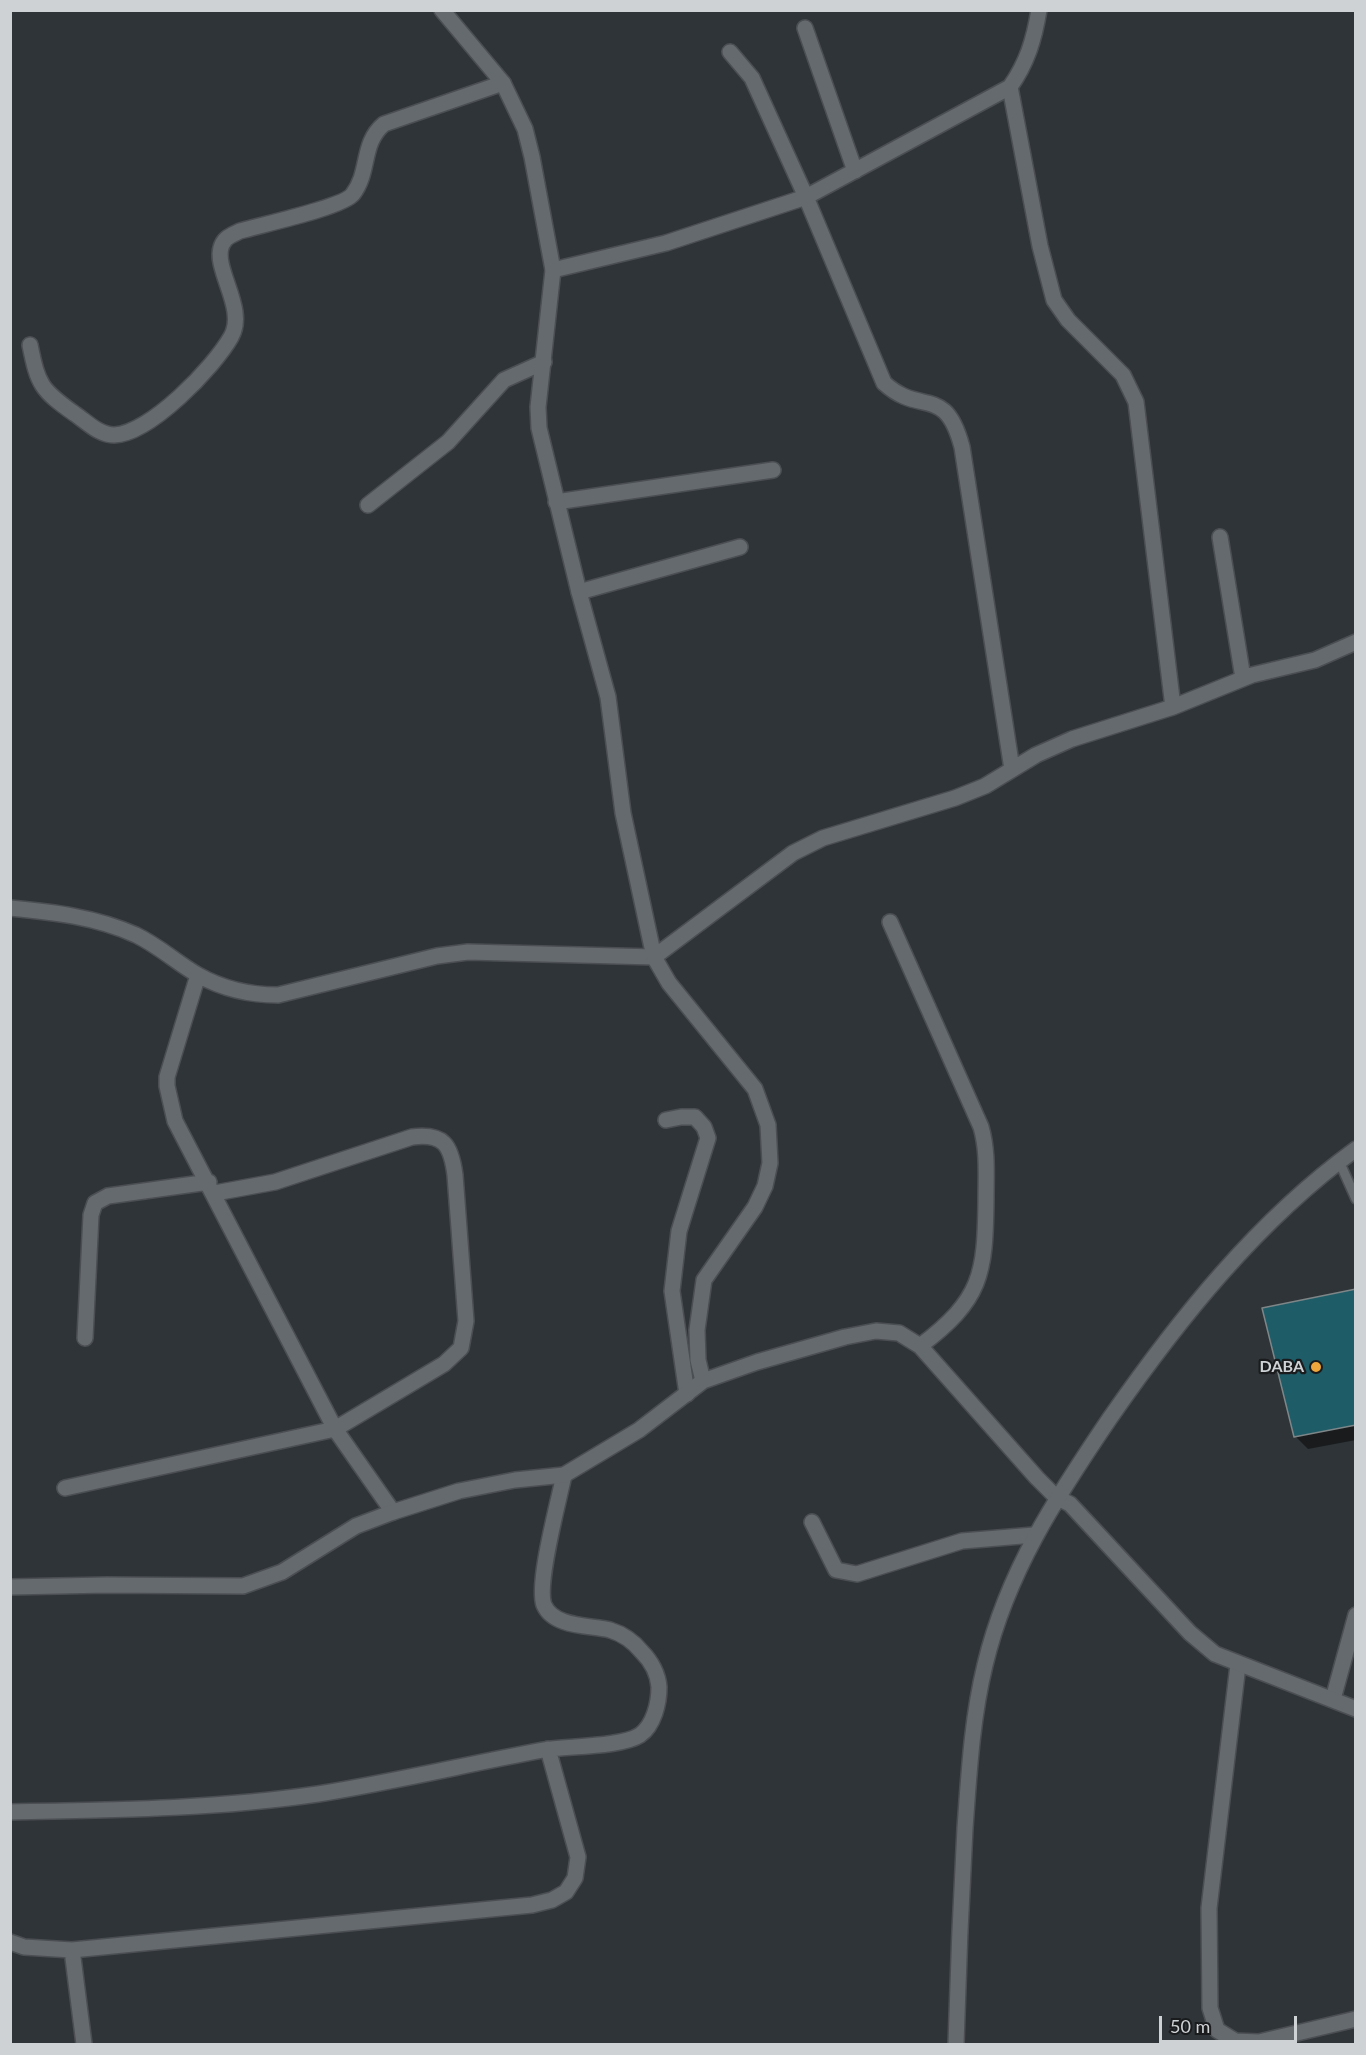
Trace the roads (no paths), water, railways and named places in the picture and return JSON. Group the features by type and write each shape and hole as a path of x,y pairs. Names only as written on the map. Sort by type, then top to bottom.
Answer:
{"street":[{"path":"442,10 503,83 525,129 530,147 553,270 538,407 539,428 579,592 608,697 623,813 654,957 669,983 755,1089 768,1125 770,1163 765,1186 755,1207 704,1280 699,1301 698,1360 703,1381"},
{"path":"553,270 666,243 806,197 855,171 1010,87 1023,68 1034,39 1039,10"},
{"path":"805,28 855,171"},
{"path":"730,52 752,78 806,197 884,383 897,395 942,407 957,426 1012,770"},
{"path":"30,345 36,377 53,399 102,433 125,434 138,427 181,397 198,381 232,336 237,321 236,306 222,265 221,250 225,240 240,231 345,201 357,187 369,142 375,131 384,124 503,83"},
{"path":"1010,87 1040,246 1054,300 1068,320 1123,375 1136,402 1173,707"},
{"path":"368,505 448,442 504,380 544,362"},
{"path":"556,502 773,470"},
{"path":"1220,537 1243,678"},
{"path":"579,592 740,547"},
{"path":"10,908 65,914 104,923 137,936 173,956 198,975 229,989 256,995 278,995 437,956 468,952 654,957 794,853 823,838 985,786 1036,755 1072,739 1173,707 1243,678 1315,660 1356,642"},
{"path":"890,922 966,1090 985,1142 985,1249 981,1272 973,1292 958,1314 920,1346"},
{"path":"198,975 167,1086 176,1121 335,1429 393,1512"},
{"path":"666,1120 681,1116 695,1118 704,1127 708,1138 679,1231 672,1291 687,1394"},
{"path":"65,1488 335,1429 444,1364 461,1348 466,1321 455,1175 452,1156 447,1145 430,1137 412,1137 275,1182 108,1196 95,1203 91,1215 85,1338"},
{"path":"956,2044 968,1780 978,1703 985,1663 1003,1606 1034,1535 1056,1497 1131,1389 1196,1305 1269,1223 1339,1161 1356,1149"},
{"path":"10,1587 243,1586 273,1576 357,1526 393,1512 459,1491 514,1480 564,1475 639,1430 703,1381 757,1362 845,1337 876,1331 899,1333 920,1346 1056,1497 1070,1504 1190,1633 1215,1654 1238,1665 1356,1709"},
{"path":"10,1812 134,1809 318,1794 548,1749 626,1740 639,1736 648,1727 655,1713 659,1685 649,1659 626,1637 610,1630 568,1623 551,1614 544,1605 543,1591 547,1557 564,1475"},
{"path":"812,1522 836,1570 844,1574 857,1574 939,1546 962,1541 1034,1535"},
{"path":"1333,1699 1356,1615"},
{"path":"1238,1665 1209,1908 1210,2008 1217,2030 1235,2041 1259,2042 1356,2019"},
{"path":"10,1942 24,1947 72,1950 532,1905 552,1900 566,1892 575,1878 578,1857 548,1749"},
{"path":"72,1950 84,2044"}],"lane":[{"path":"1339,1161 1356,1198"}],"place":[{"name":"DABA","path":"1316,1367"}]}
